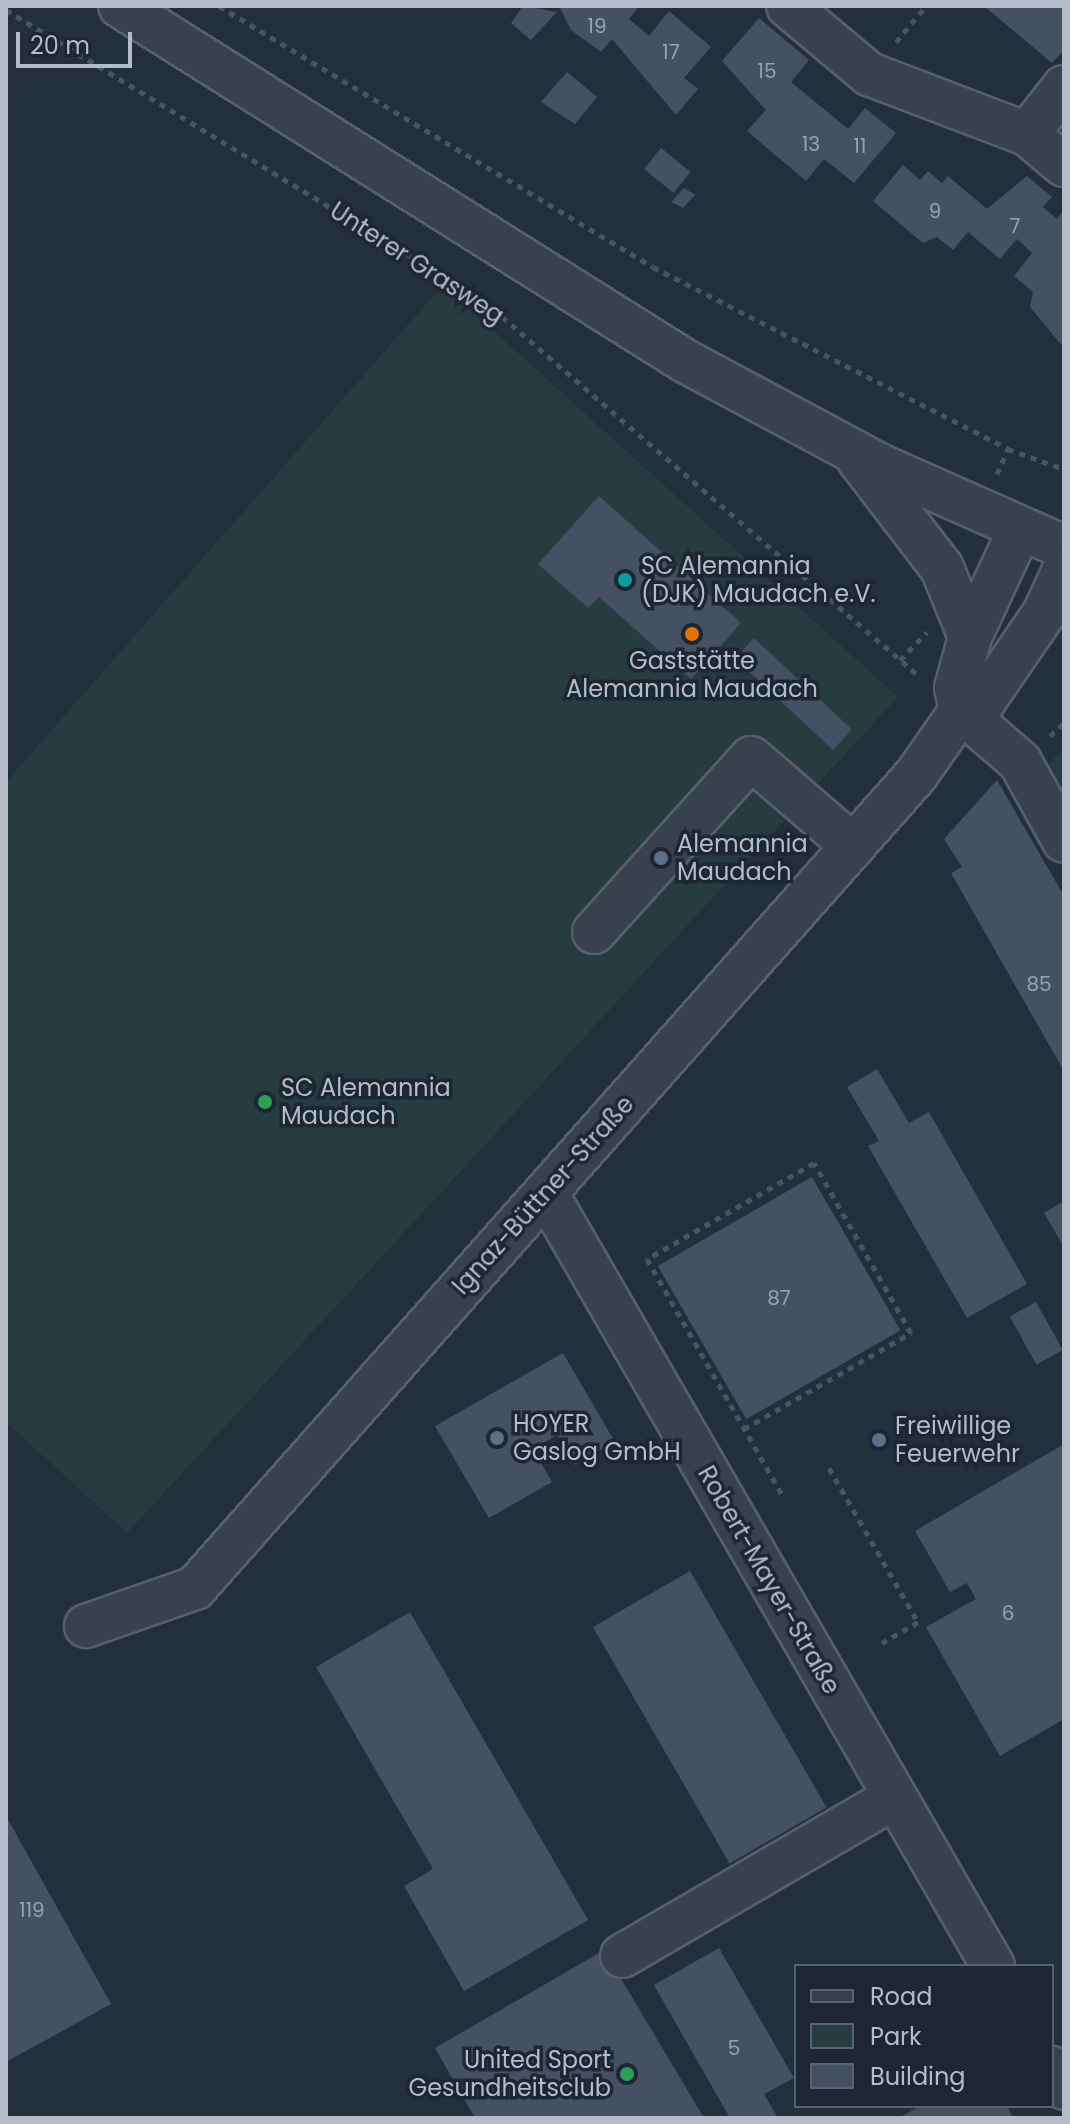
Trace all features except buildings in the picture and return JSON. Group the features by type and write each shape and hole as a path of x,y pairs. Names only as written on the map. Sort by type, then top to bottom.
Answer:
{"street":[{"path":"120,6 685,361 852,451 1064,547"},
{"path":"788,6 869,74 1027,134 1064,165"},
{"path":"1027,134 1064,87"},
{"path":"852,451 942,568 970,637"},
{"path":"1020,529 970,637 956,688 961,711 1020,762 1064,841"},
{"name":"Ignaz-Büttner-Straße","path":"86,1626 195,1588 853,846 961,711 984,701 1045,612 1064,570"},
{"path":"594,932 751,758 853,846"},
{"name":"Robert-Mayer-Straße","path":"546,1193 992,1964"},
{"path":"622,1956 895,1797"}],"path":[{"path":"219,6 653,267 1008,449 1064,469"},
{"name":"Unterer Grasweg","path":"6,10 484,301 900,660"},
{"path":"744,1429 911,1333 814,1163 647,1259 744,1429 782,1495"},
{"path":"829,1468 918,1622 882,1643"}],"green space":[{"name":"SC Alemannia Maudach","path":"443,285 898,697 127,1533 6,1422 6,782"},
{"path":"1064,748 1064,816 1040,773"}],"place":[{"name":"SC Alemannia (DJK) Maudach e.V.","path":"625,580"},
{"name":"Gaststätte Alemannia Maudach","path":"692,634"},
{"name":"Alemannia Maudach","path":"661,858"},
{"name":"SC Alemannia Maudach","path":"265,1102"},
{"name":"HOYER Gaslog GmbH","path":"497,1438"},
{"name":"Freiwillige Feuerwehr","path":"879,1440"},
{"name":"United Sport Gesundheitsclub","path":"627,2074"}]}
